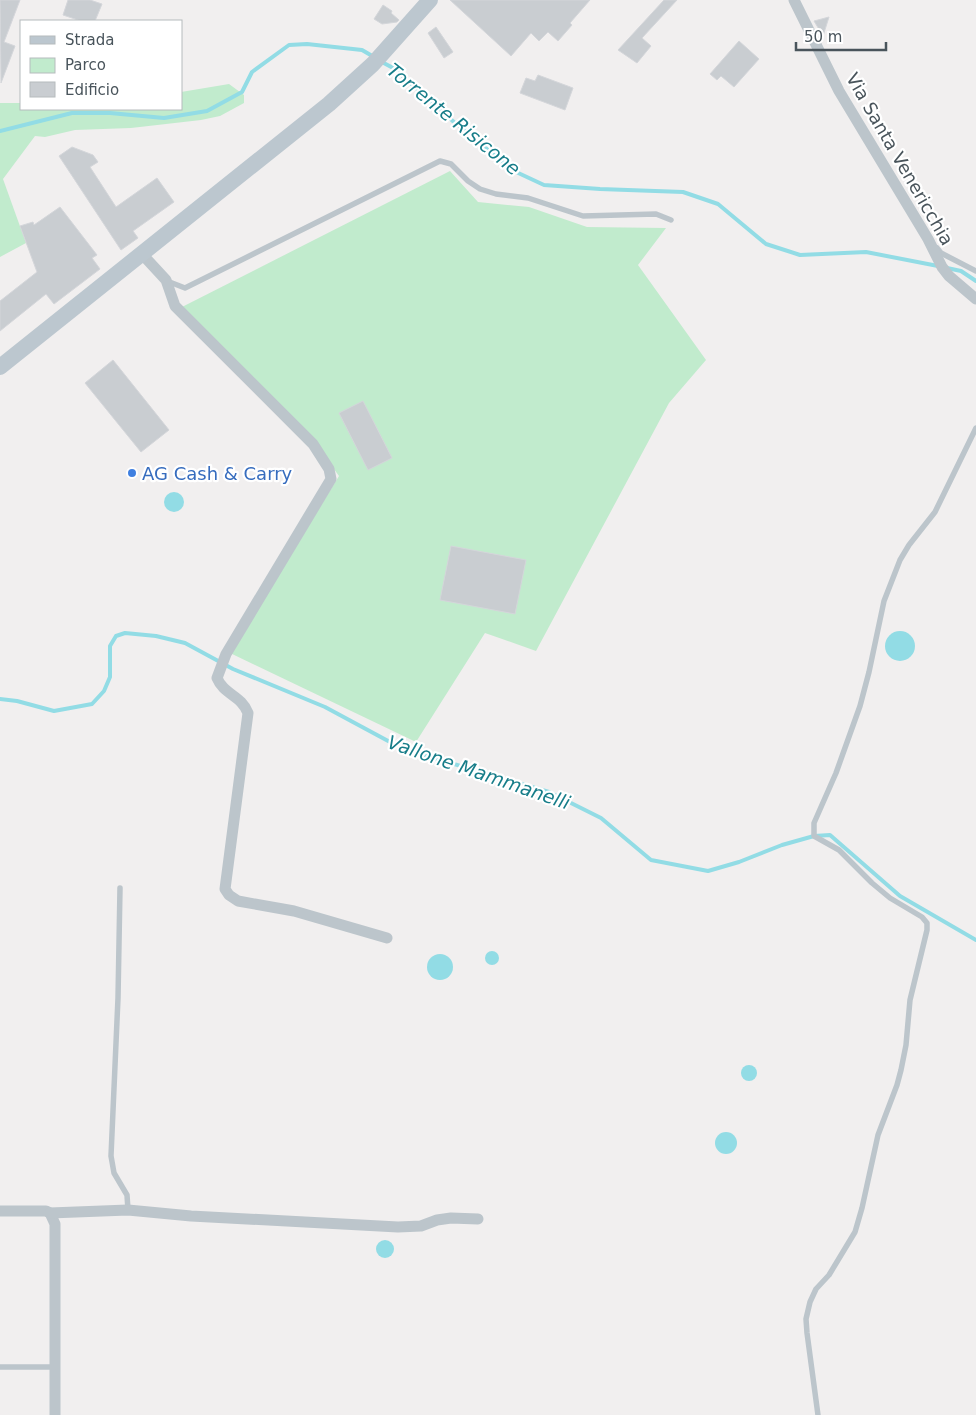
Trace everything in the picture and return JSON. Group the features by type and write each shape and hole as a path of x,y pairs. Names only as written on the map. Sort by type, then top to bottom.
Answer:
{"main road":[{"path":"0,368 329,104 378,59 430,0"}],"street":[{"name":"Via Santa Venericchia","path":"794,0 839,91 928,239 942,267 949,276 976,299"},
{"path":"142,254 166,280 175,306 313,444 330,469 332,478 226,654 219,670 217,678 220,685 245,705 248,713 225,889 229,895 238,901 294,911 386,938"},
{"path":"0,1211 38,1210 50,1213 128,1210 191,1216 398,1227 421,1226 437,1220 452,1218 478,1219"},
{"path":"50,1213 55,1224 55,1415"}],"lane":[{"path":"166,280 185,288 440,161 451,164 468,181 480,189 496,194 528,198 583,216 656,214 671,220"},
{"path":"928,239 941,253 976,271"},
{"path":"818,1415 806,1319 810,1302 816,1289 829,1275 855,1232 878,1135 901,1070 906,1045 910,1000 927,930 927,923 922,916 890,898 839,850 814,836 814,823 836,773 860,706 884,601 900,560 934,512 976,428"},
{"path":"120,888 118,998 111,1156 114,1173 127,1195 128,1210"},
{"path":"0,1367 55,1367"}],"green space":[{"path":"229,84 244,95 244,103 220,116 201,120 131,128 75,130 45,137 35,136 3,179 26,243 0,257 0,103 20,103 20,110 182,110 182,92"},
{"path":"450,171 478,202 529,207 587,227 666,228 638,265 706,360 669,403 536,651 485,633 416,742 230,653 339,476 313,440 180,308"}],"water":[{"path":"170,492 178,492 184,498 184,506 178,512 170,512 164,506 164,498"},
{"path":"900,631 910,636 915,646 910,656 900,661 890,656 885,646 890,636"},
{"path":"489,951 495,951 499,958 495,965 489,965 485,961 485,955"},
{"path":"440,954 449,958 453,967 449,976 440,980 431,976 427,967 431,958"},
{"path":"749,1065 755,1067 757,1073 755,1079 749,1081 743,1079 741,1073 743,1067"},
{"path":"726,1132 734,1135 737,1143 734,1151 726,1154 718,1151 715,1143 718,1135"},
{"path":"381,1240 389,1240 394,1245 392,1256 381,1258 376,1253 376,1245"}],"building":[{"path":"0,0 20,0 4,42 15,46 1,83"},
{"path":"68,0 90,0 102,4 95,20 78,20 63,15"},
{"path":"450,0 590,0 570,23 572,25 558,41 548,32 539,41 531,33 511,56"},
{"path":"664,0 677,0 642,38 651,46 637,63 618,50"},
{"path":"383,5 392,11 391,13 399,20 397,22 382,24 374,19"},
{"path":"829,17 823,36 814,21"},
{"path":"436,27 453,52 444,58 428,33"},
{"path":"739,41 759,59 734,87 721,76 717,80 710,74"},
{"path":"538,75 573,88 565,110 520,93 526,78 535,81"},
{"path":"72,147 93,155 98,162 90,167 116,207 157,178 174,202 133,231 138,238 121,250 59,156"},
{"path":"60,207 97,255 92,258 100,269 54,304 46,294 0,331 0,301 37,272 20,226 33,222 34,225"},
{"path":"113,360 169,430 141,452 85,383"},
{"path":"363,401 392,458 368,470 339,413"},
{"path":"451,546 526,560 515,614 440,600"}],"waterway":[{"name":"Torrente Risicone","path":"0,131 72,113 110,113 164,118 207,111 242,92 252,72 289,45 307,44 362,50 374,57"},
{"name":"Torrente Risicone","path":"380,61 395,69 455,123 514,171 544,185 683,192 718,204 766,244 800,255 866,252 938,266"},
{"name":"Torrente Risicone","path":"947,268 961,271 976,281"},
{"name":"Vallone Mammanelli","path":"0,699 17,701 54,711 92,704 104,691 110,677 110,646 116,636 125,633 156,636 185,643 233,669 325,707 403,749 549,792 601,818 651,860 708,871 739,862 782,845 814,836 830,835 900,896 976,940"}],"place":[{"name":"AG Cash & Carry","path":"132,473"}]}
